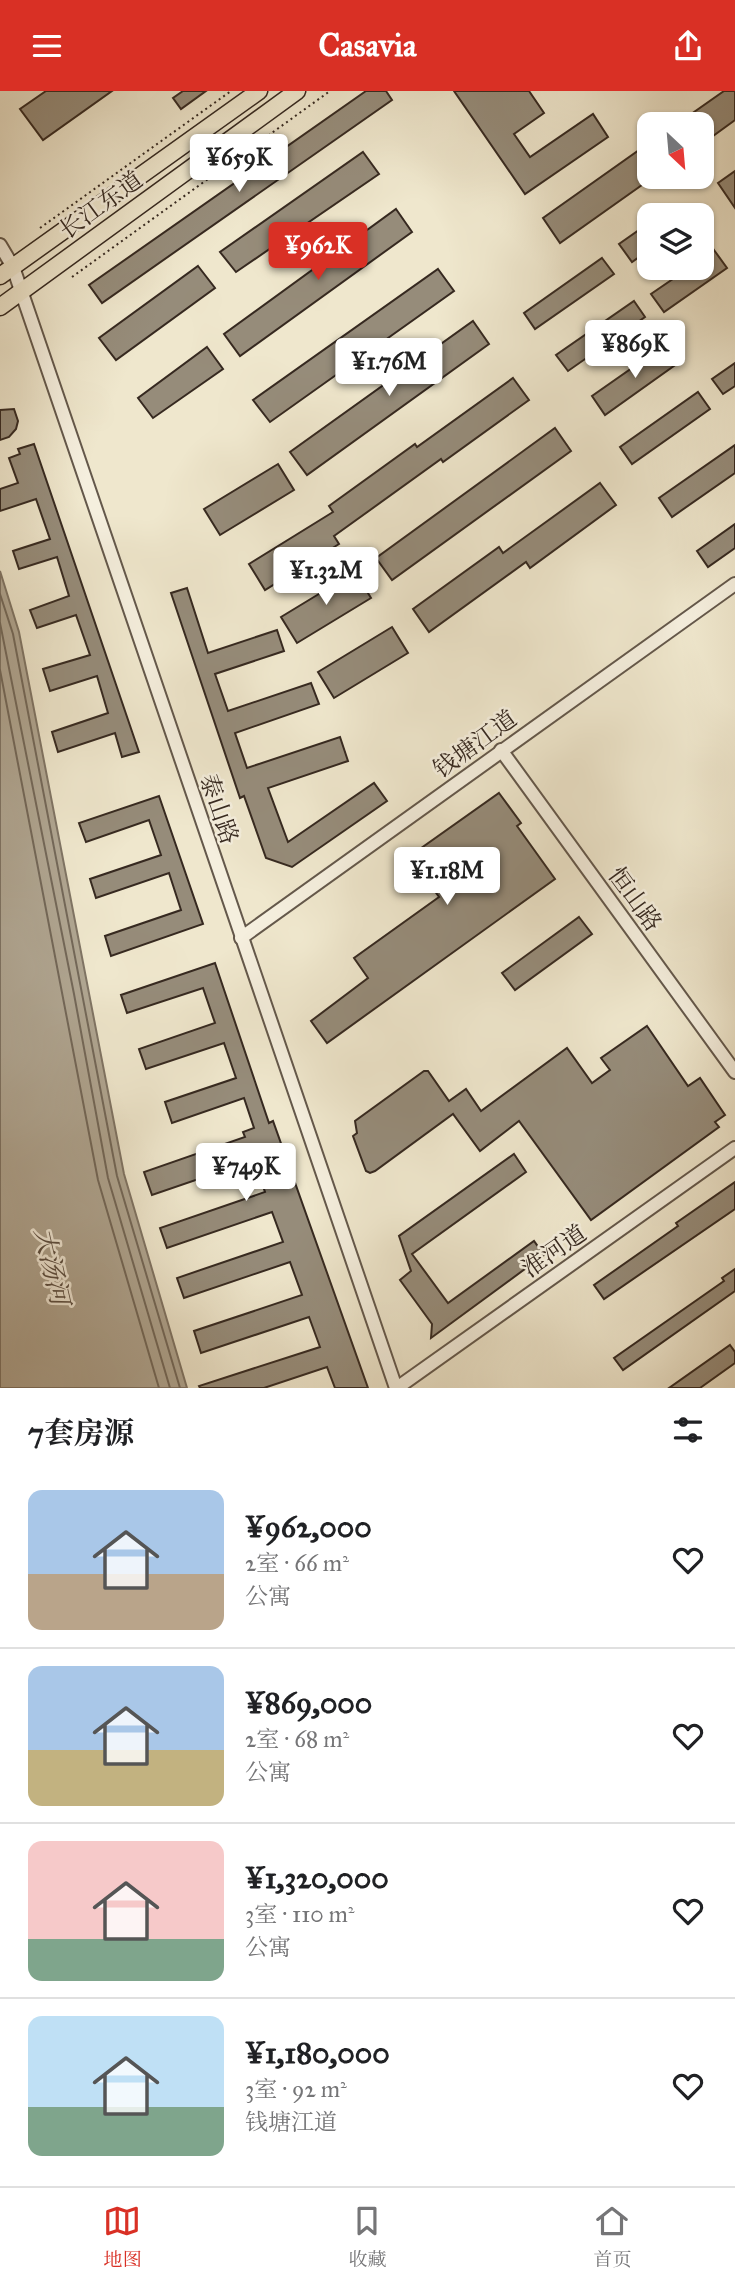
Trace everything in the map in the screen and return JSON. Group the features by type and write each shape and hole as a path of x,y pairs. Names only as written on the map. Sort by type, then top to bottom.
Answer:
{"main road":[{"name":"长江东道","path":"4,274 259,91"},
{"name":"长江东道","path":"0,307 297,91"}],"street":[{"name":"泰山路","path":"0,244 4,274 21,293 397,1388"},
{"name":"钱塘江道","path":"241,938 735,584"},
{"name":"恒山路","path":"501,750 735,1072"},
{"name":"淮河道","path":"397,1388 735,1148"}],"path":[{"path":"40,228 231,91"},
{"path":"72,277 330,91"}],"water":[{"name":"大汤河","path":"0,571 19,632 124,1174 187,1388 0,1388"}],"building":[{"path":"46,91 112,91 43,140 20,109"},
{"path":"183,91 206,91 181,109 173,98"},
{"path":"366,91 386,91 392,100 102,303 89,285"},
{"path":"454,91 529,91 544,113 514,134 530,157 593,114 608,137 525,194"},
{"path":"724,91 735,91 735,120 714,135 714,112 694,112"},
{"path":"637,151 637,188 560,243 543,218"},
{"path":"363,152 379,174 236,272 220,252"},
{"path":"735,171 735,208 718,183"},
{"path":"396,209 412,232 240,356 224,334"},
{"path":"637,231 637,258 632,262 619,244"},
{"path":"714,250 727,268 714,277"},
{"path":"602,258 614,274 535,329 524,313"},
{"path":"198,266 215,288 116,360 99,338"},
{"path":"438,269 454,291 270,422 253,400"},
{"path":"671,280 710,280 664,312 651,294"},
{"path":"634,301 645,317 568,371 556,355"},
{"path":"473,321 489,344 307,475 290,452"},
{"path":"665,345 678,363 605,415 592,396"},
{"path":"207,347 223,369 153,418 138,398"},
{"path":"735,363 735,386 723,394 712,379"},
{"path":"513,378 529,400 334,536 339,544 265,590 249,564 333,512 329,506"},
{"path":"698,392 710,409 632,464 620,447"},
{"path":"14,409 18,421 16,429 9,437 0,440 0,410"},
{"path":"555,428 571,451 392,580 376,558"},
{"path":"34,444 139,752 122,757 115,733 58,752 52,732 108,713 97,676 50,691 43,669 90,655 76,615 37,628 30,610 69,596 57,557 19,569 13,551 50,539 36,499 0,511 0,489 18,483 9,458 20,454 18,449"},
{"path":"735,445 735,473 672,517 659,498"},
{"path":"278,464 294,490 220,535 204,509"},
{"path":"600,483 616,505 530,568 526,562 429,632 413,609 499,547 503,553"},
{"path":"735,524 735,548 708,567 697,551"},
{"path":"355,572 371,598 297,643 281,617"},
{"path":"187,588 208,653 277,630 284,651 215,674 228,711 311,683 319,704 235,733 247,768 340,737 348,761 268,788 288,842 374,783 387,801 292,867 266,858 244,796 240,798 171,593"},
{"path":"392,627 408,653 334,698 318,672"},
{"path":"499,793 521,823 517,826 555,879 327,1043 311,1021 368,978 354,958 439,897 410,856"},
{"path":"159,796 203,924 111,956 105,936 181,910 169,873 96,898 90,879 161,855 149,820 86,842 79,823"},
{"path":"579,917 592,934 515,990 502,973"},
{"path":"215,963 269,1123 273,1121 368,1388 335,1388 327,1367 264,1388 199,1386 320,1347 309,1317 201,1353 194,1331 302,1295 290,1262 184,1298 177,1278 283,1242 272,1212 167,1248 160,1228 265,1192 254,1160 152,1195 144,1172 245,1137 243,1132 254,1128 244,1098 172,1123 165,1102 236,1078 224,1043 146,1069 139,1049 215,1023 203,988 127,1013 121,995"},
{"path":"647,1026 688,1086 700,1078 725,1115 715,1122 719,1127 591,1220 519,1121 480,1151 453,1114 375,1171 366,1171 353,1136 357,1133 355,1121 424,1071 428,1071 449,1101 466,1089 481,1111 567,1048 592,1083 610,1070 601,1058"},
{"path":"514,1154 526,1172 412,1254 448,1303 534,1241 544,1255 431,1338 432,1324 400,1280 411,1271 399,1236"},
{"path":"735,1182 735,1209 604,1299 594,1285"},
{"path":"735,1269 735,1291 623,1370 614,1358 724,1281 722,1278"},
{"path":"730,1345 735,1352 735,1363 700,1388 669,1388"}]}
